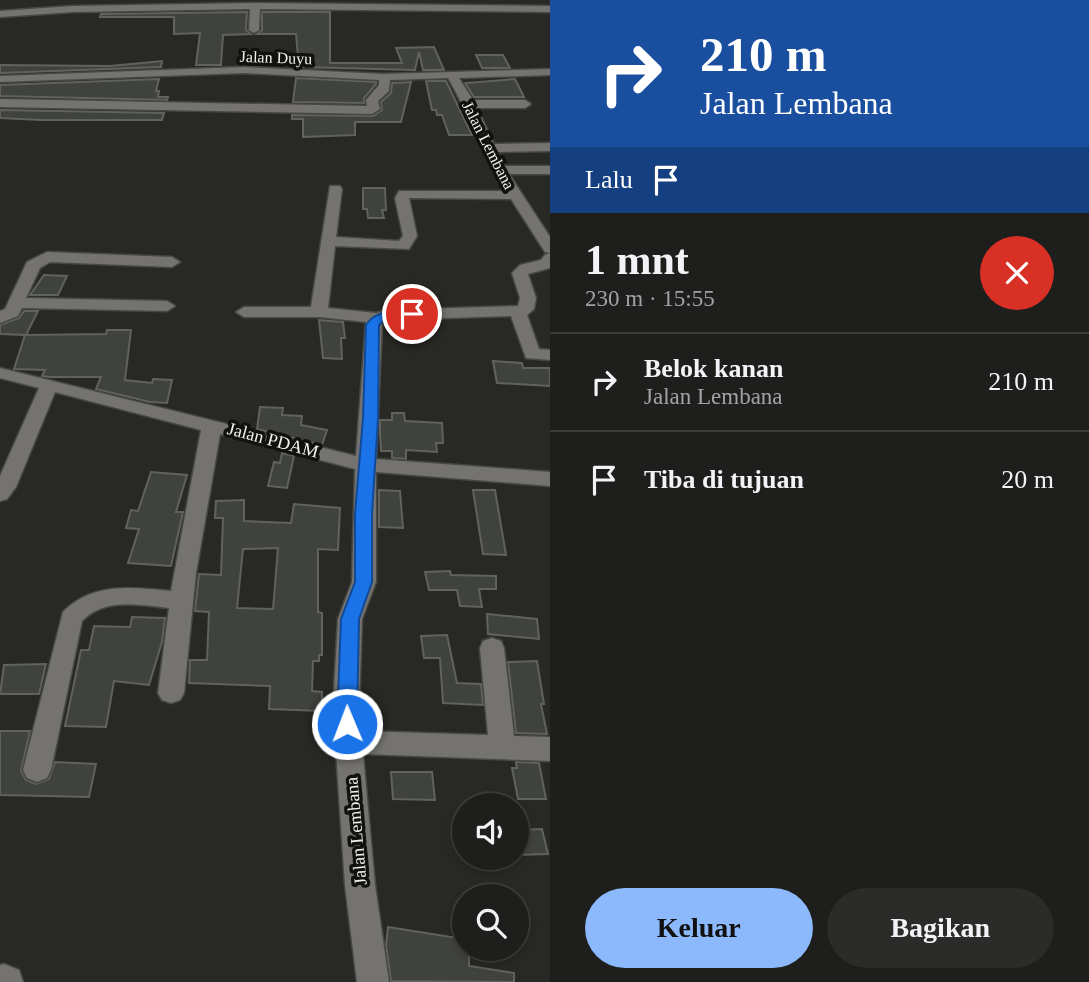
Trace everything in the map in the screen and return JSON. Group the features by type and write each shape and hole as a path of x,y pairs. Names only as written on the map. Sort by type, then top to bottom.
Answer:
{"street":[{"path":"0,14 218,3 307,7 319,4 448,5 550,9"},
{"path":"254,30 259,4"},
{"path":"306,21 307,7"},
{"name":"Jalan Duyu","path":"0,79 249,70 383,77 550,72"},
{"name":"Jalan Lembana","path":"452,76 469,104 499,170 550,249"},
{"path":"0,103 372,110 372,100 382,94 385,87 383,77"},
{"path":"469,104 525,104"},
{"path":"488,148 550,147"},
{"path":"499,170 550,170"},
{"path":"319,312 335,190"},
{"path":"329,242 404,246 410,236 402,198 404,194 515,195"},
{"path":"530,215 550,215"},
{"path":"0,318 12,312 33,265 47,257 172,262"},
{"path":"244,312 319,312 378,318 392,315 518,312 526,309 527,302 520,273 526,268 546,264 550,258"},
{"path":"17,303 167,306"},
{"path":"518,312 532,354 550,355"},
{"name":"Jalan Lembana","path":"373,982 360,885 346,707 349,627 364,582 373,325 378,318"},
{"name":"Jalan PDAM","path":"0,373 212,424 366,465 550,479"},
{"path":"0,494 6,487 43,395 51,385"},
{"path":"171,693 182,601 212,424"},
{"path":"37,770 71,618 79,607 125,595 182,601"},
{"path":"492,648 502,746"},
{"path":"348,742 550,749"}],"building":[{"path":"247,12 246,30 251,34 223,35 221,65 196,65 200,33 174,34 174,17 100,17 101,14"},
{"path":"262,12 330,12 330,63 402,63 396,48 434,47 444,70 423,70 419,52 415,70 299,67 296,34 257,34 262,30"},
{"path":"476,55 503,55 510,68 482,68"},
{"path":"162,61 161,67 0,73 0,65 110,66"},
{"path":"296,78 376,84 364,98 364,103 293,102"},
{"path":"159,79 156,91 159,91 158,97 168,97 167,100 0,96 0,85"},
{"path":"515,79 524,97 474,97 465,83"},
{"path":"426,81 446,81 472,135 449,135 442,115 437,115 436,110 432,110"},
{"path":"411,82 401,122 355,122 355,135 303,137 303,119 292,119 292,115 373,116 382,110 381,102 391,93 392,83"},
{"path":"0,110 164,113 162,120 41,120 0,118"},
{"path":"363,188 385,188 386,210 382,210 384,218 368,218 367,209 363,209"},
{"path":"44,275 67,276 58,295 30,295"},
{"path":"24,311 38,311 26,335 106,334 107,330 131,330 125,380 152,383 153,379 172,380 167,403 150,402 96,389 101,377 49,377 42,376 45,370 14,369 25,335 0,334 0,325 19,318"},
{"path":"319,320 343,322 345,338 341,338 342,359 323,358"},
{"path":"493,361 522,363 523,368 550,368 550,386 497,383"},
{"path":"260,407 283,408 282,415 302,416 301,425 327,430 322,445 257,429"},
{"path":"392,413 404,413 405,421 442,423 443,443 436,443 437,452 406,450 406,459 392,458 392,451 381,451 380,420 392,420"},
{"path":"282,453 294,456 287,488 268,486 274,462 280,463"},
{"path":"151,472 187,475 176,512 183,512 171,566 128,563 139,529 126,528 131,510 138,511"},
{"path":"379,490 400,491 403,528 379,527"},
{"path":"473,490 495,490 506,555 483,554"},
{"path":"244,500 244,521 291,523 294,504 340,508 338,550 318,549 318,612 322,613 322,655 319,655 319,661 313,661 312,691 322,692 322,711 269,709 270,686 189,683 190,660 207,660 209,612 195,611 199,574 221,575 223,518 215,518 216,501","holes":["278,548 273,609 237,608 243,549"]},
{"path":"450,571 451,575 496,576 496,589 479,589 482,607 460,606 457,590 429,590 425,572"},
{"path":"487,614 537,619 539,639 488,634"},
{"path":"132,617 165,618 162,642 149,685 114,681 106,727 65,726 81,650 89,650 94,626 130,627"},
{"path":"447,635 457,683 481,684 483,705 443,703 440,658 424,658 421,636"},
{"path":"537,661 547,734 516,733 508,662"},
{"path":"46,664 39,694 0,694 4,665"},
{"path":"0,731 30,731 21,771 26,780 36,784 49,779 55,762 96,764 89,797 0,795"},
{"path":"516,762 539,763 546,799 529,799 529,793 517,793 512,768 517,768"},
{"path":"391,772 432,772 435,800 393,799"},
{"path":"542,829 548,854 529,855 529,830"},
{"path":"388,927 452,937 452,961 469,961 469,966 514,973 514,982 391,981 386,945"}],"route":[{"path":"347,724 350,619 364,582 363,514 373,325 376,319 382,316 412,314"}]}
